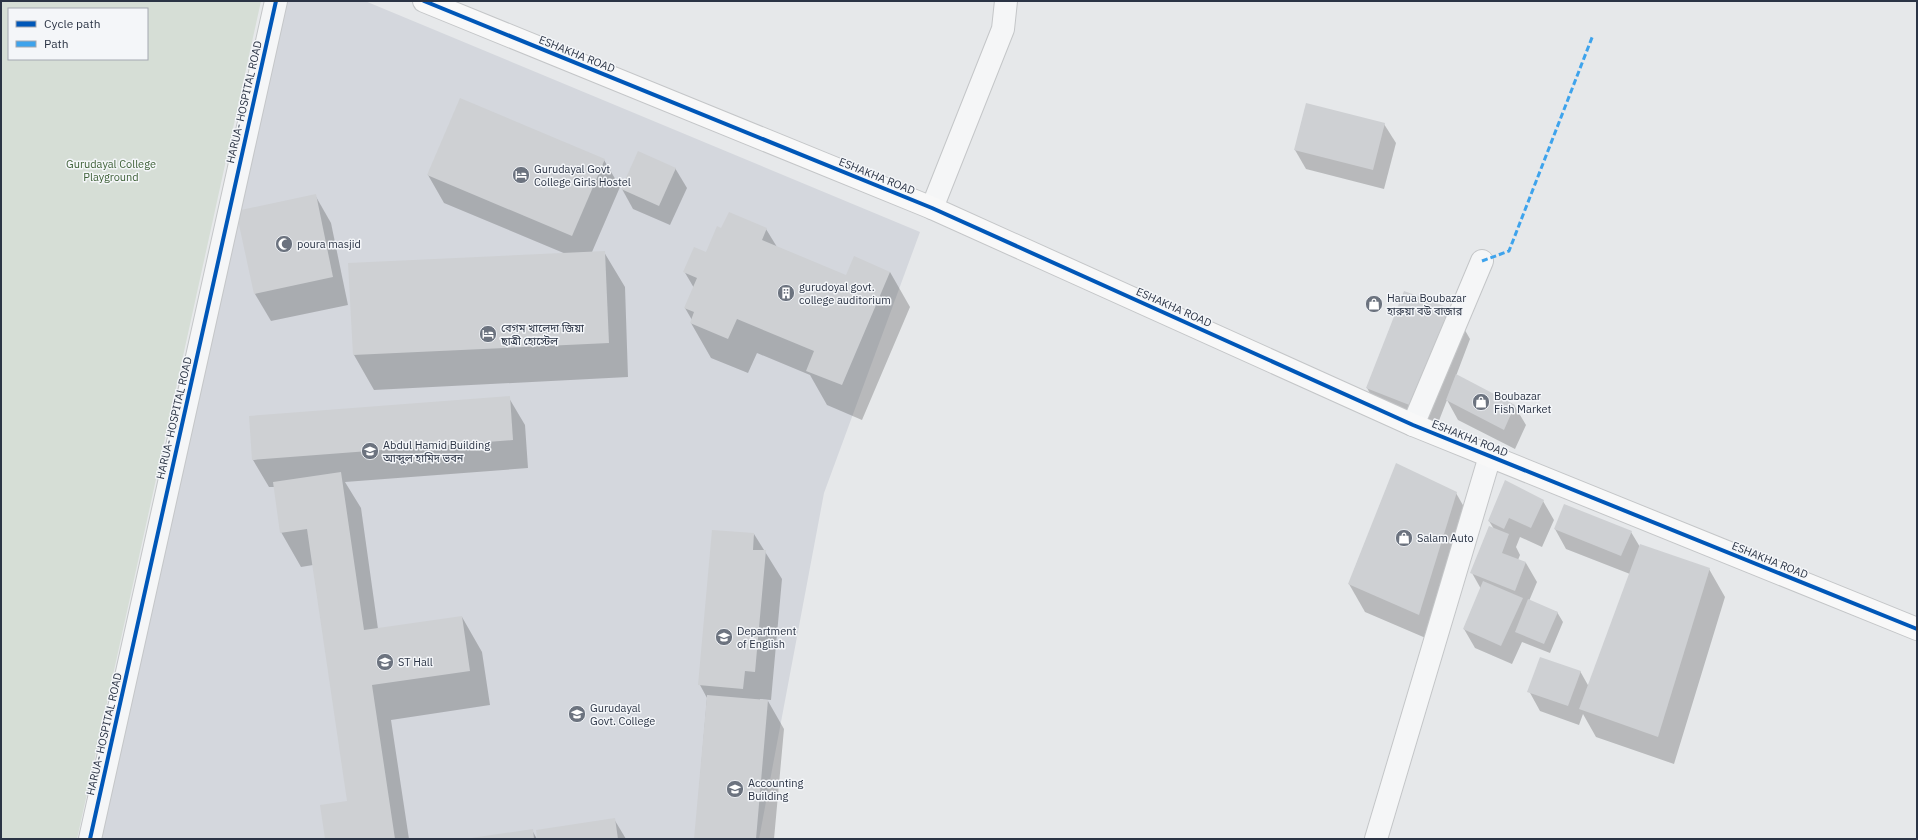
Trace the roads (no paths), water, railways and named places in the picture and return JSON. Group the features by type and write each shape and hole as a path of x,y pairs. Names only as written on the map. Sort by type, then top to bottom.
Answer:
{"street":[{"name":"HARUA- HOSPITAL ROAD","path":"90,839 276,1"},
{"name":"ESHAKHA ROAD","path":"424,1 932,208 1413,425 1917,629"},
{"path":"932,208 1003,29 1006,1"},
{"path":"1413,425 1482,261"},
{"path":"1376,839 1490,456"}],"place":[{"name":"Gurudayal Govt College Girls Hostel","path":"521,175"},
{"name":"poura masjid","path":"284,244"},
{"name":"gurudoyal govt. college auditorium","path":"786,293"},
{"name":"Harua Boubazar হারুয়া বউ বাজার","path":"1374,304"},
{"name":"বেগম খালেদা জিয়া ছাত্রী হোস্টেল","path":"488,334"},
{"name":"Boubazar Fish Market","path":"1481,402"},
{"name":"Abdul Hamid Building আব্দুল হামিদ ভবন","path":"370,451"},
{"name":"Salam Auto","path":"1404,538"},
{"name":"Department of English","path":"724,637"},
{"name":"ST Hall","path":"385,662"},
{"name":"Gurudayal Govt. College","path":"577,714"},
{"name":"Accounting Building","path":"735,789"}],"park label":[{"name":"Gurudayal College Playground","path":"111,170"}]}
